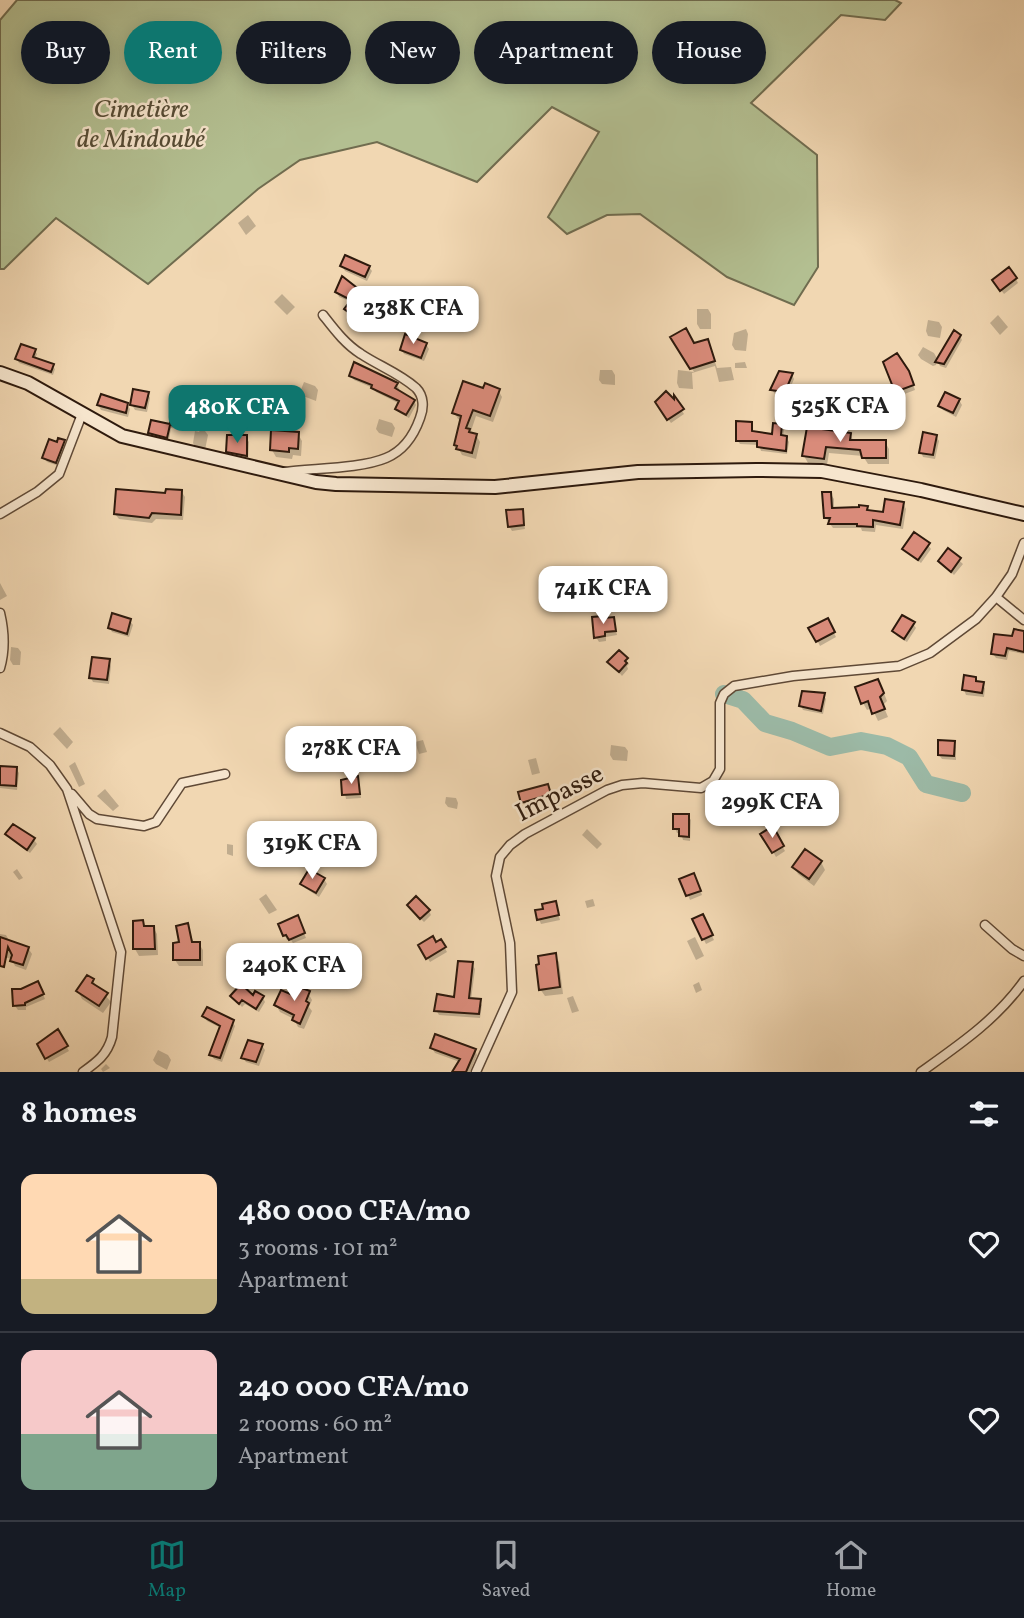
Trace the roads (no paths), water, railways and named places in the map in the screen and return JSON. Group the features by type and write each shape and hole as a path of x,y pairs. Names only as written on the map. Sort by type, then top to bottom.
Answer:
{"street":[{"path":"277,472 346,466 386,458 404,446 415,432 422,414 423,402 419,391 385,366 355,350 323,315"},
{"path":"0,373 28,383 122,436 336,484 495,487 638,472 822,471 921,489 1024,514"},
{"path":"0,514 37,492 59,474 82,414"},
{"name":"Impasse","path":"476,1072 512,992 510,943 496,876 500,857 510,845 542,824 622,785 661,784 701,788 713,781 720,769 720,704 724,694 734,687 793,676 899,666 930,653 955,636 996,597 1012,573 1024,543"},
{"path":"996,597 1024,620"},
{"path":"0,613 4,630 4,657 0,668"},
{"path":"0,733 30,747 50,765 89,814 97,819 144,826 156,822 182,783 225,774"},
{"path":"67,789 121,952 112,1037 100,1060 82,1072"},
{"path":"985,926 1024,956"},
{"path":"921,1072 972,1036 992,1018 1024,981"}],"waterway":[{"path":"724,694 743,700 765,723 830,747 861,741 887,746 909,757 926,784 962,793"}],"park label":[{"name":"Cimetière de Mindoubé","path":"141,125"}]}
